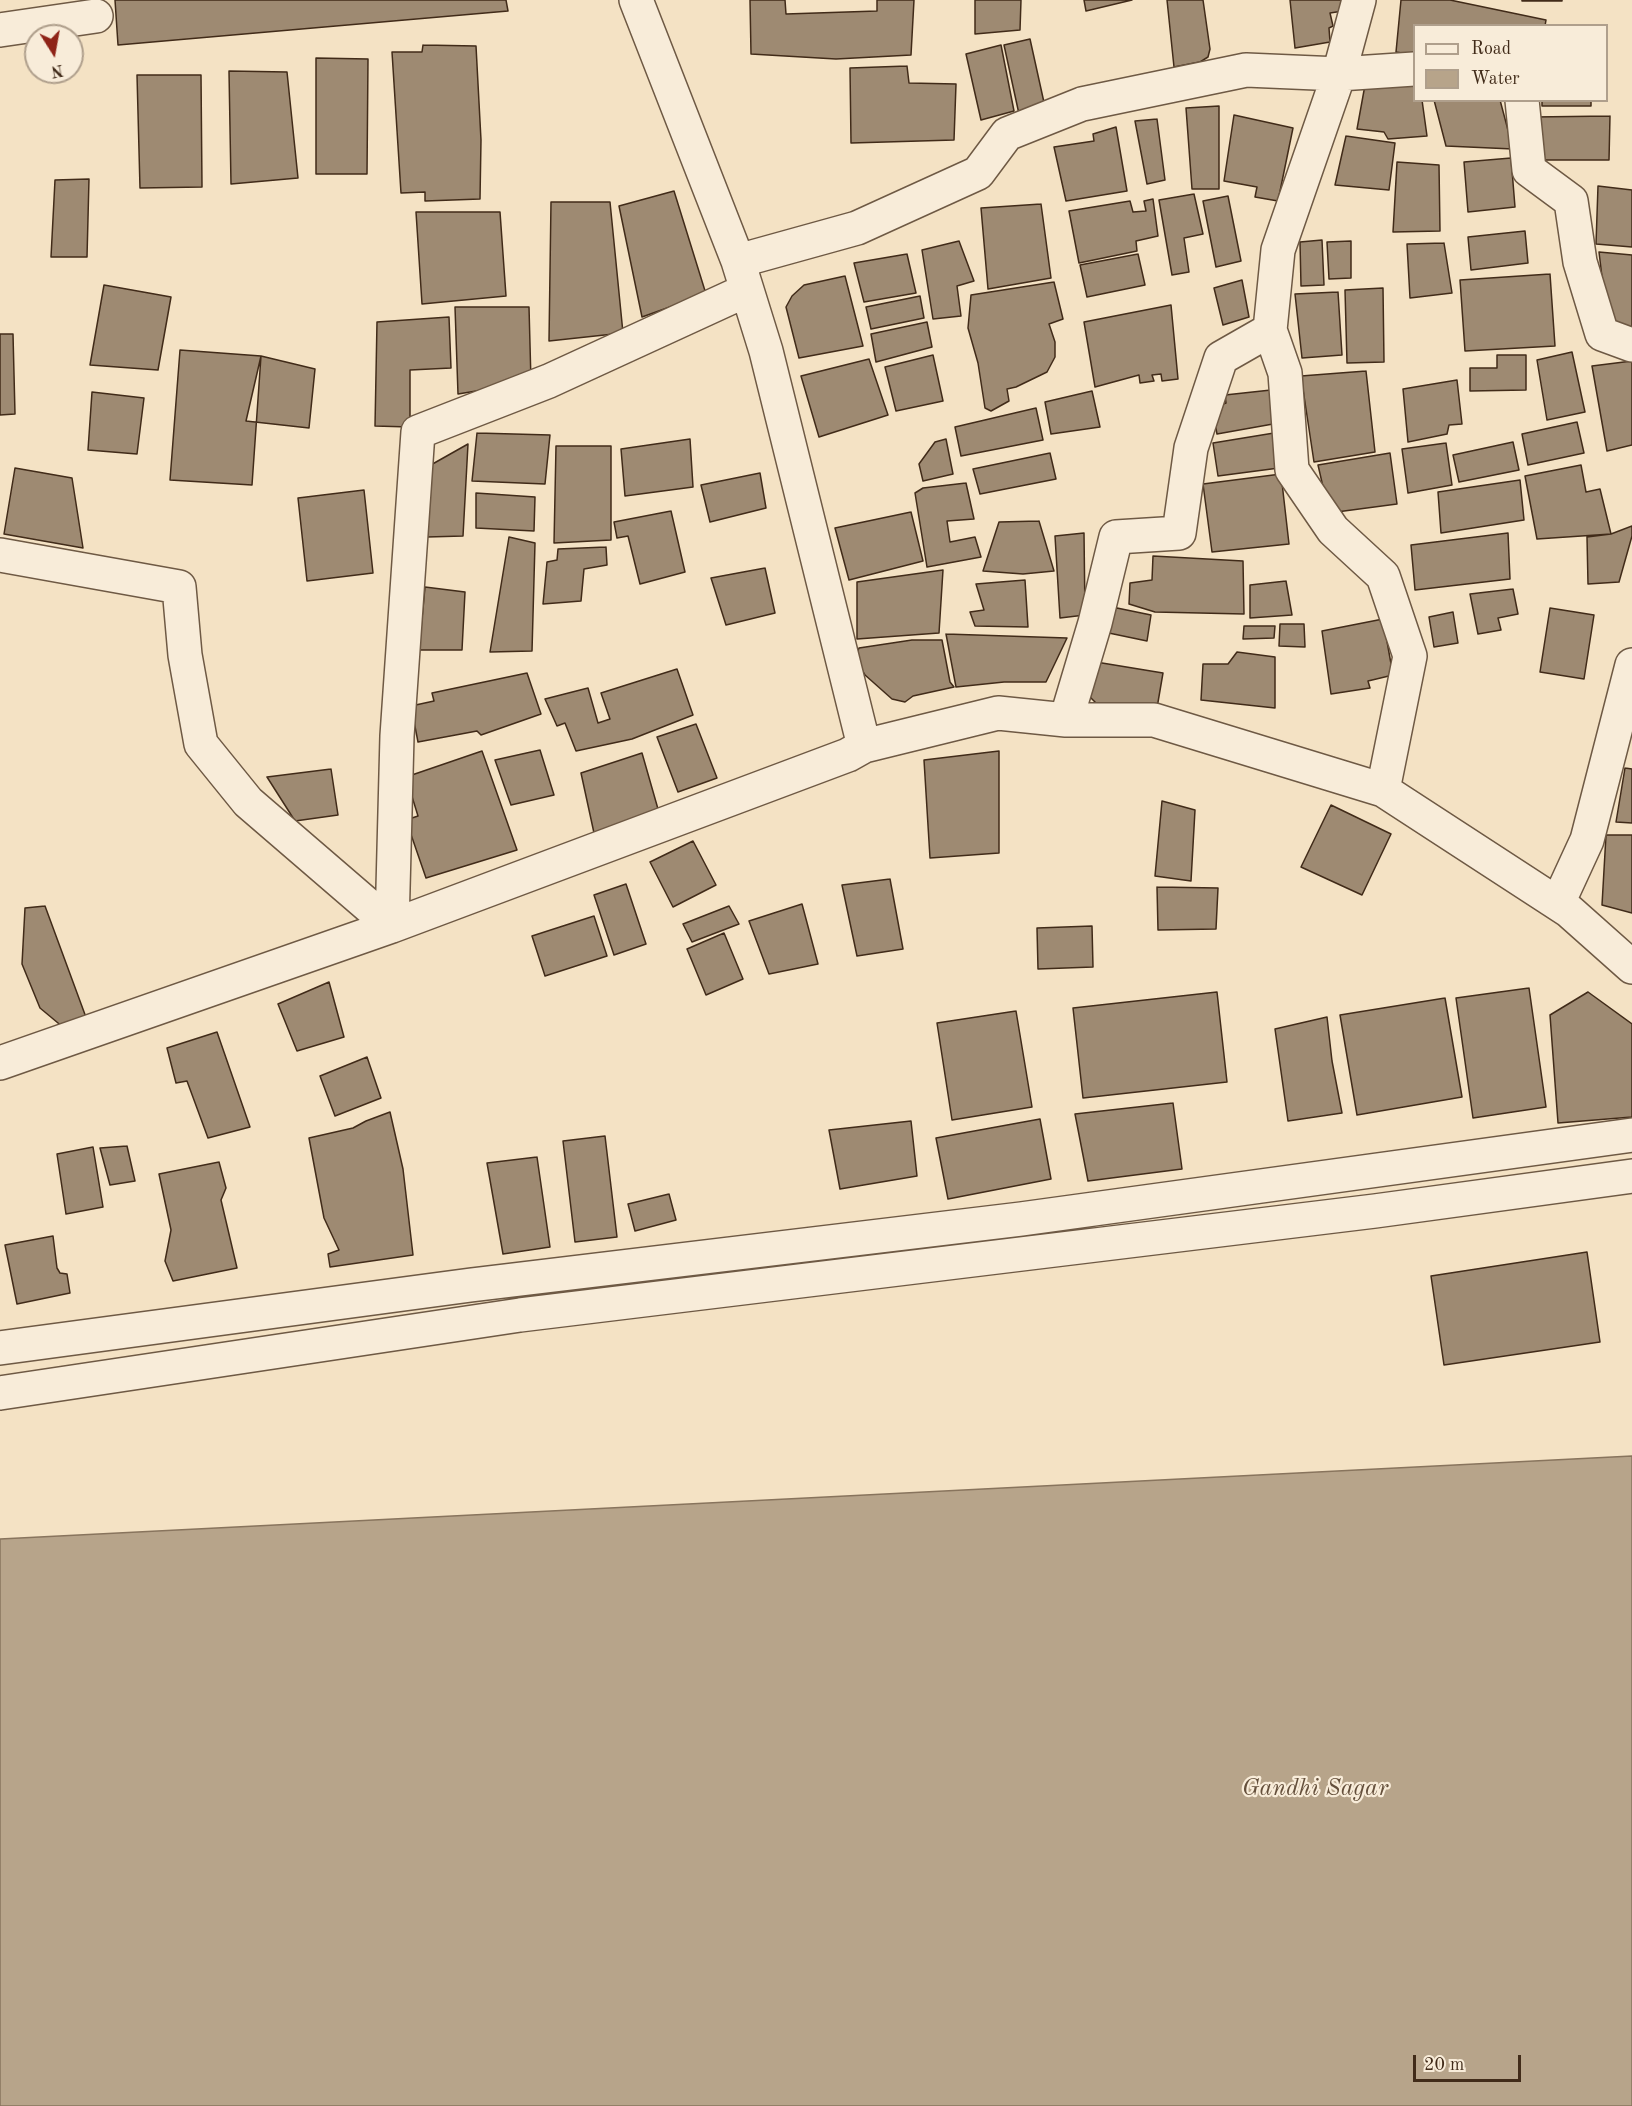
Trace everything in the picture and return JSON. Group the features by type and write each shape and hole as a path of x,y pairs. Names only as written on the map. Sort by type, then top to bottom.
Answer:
{"street":[{"path":"636,0 742,276 766,351 864,746"},
{"path":"1359,0 1339,74 1278,250 1270,330 1285,373 1292,470 1333,530 1383,576 1410,656 1383,790"},
{"path":"0,30 96,16"},
{"path":"392,926 397,736 418,432 549,381 742,276 968,178 978,173 1007,134 1082,104 1246,70 1339,74 1413,69"},
{"path":"1522,102 1529,170 1571,201 1580,262 1602,334 1632,345"},
{"path":"1066,720 1095,623 1116,537 1179,533 1191,448 1221,358 1270,330"},
{"path":"0,555 179,587 186,655 201,744 248,802 392,926"},
{"path":"1558,903 1587,840 1632,665"},
{"path":"0,1062 392,926 848,755 864,746 998,713 1066,720 1154,720 1383,790 1558,903 1632,967"},
{"path":"0,1348 483,1284 1032,1217 1632,1135"},
{"path":"0,1393 520,1315 1375,1211 1632,1176"}],"water":[{"name":"Gandhi Sagar","path":"1632,1456 1632,2106 0,2106 0,1539"}],"building":[{"path":"115,0 506,0 508,11 118,45"},
{"path":"750,0 785,0 786,14 877,11 877,0 914,0 911,55 836,59 751,54"},
{"path":"975,0 1021,0 1020,30 975,34"},
{"path":"1084,0 1132,0 1086,11"},
{"path":"1167,0 1203,0 1210,49 1208,57 1200,62 1174,67"},
{"path":"1290,0 1343,0 1343,11 1330,13 1333,26 1329,28 1330,42 1295,48"},
{"path":"1401,0 1450,0 1546,20 1545,24 1413,24 1413,55 1396,52"},
{"path":"1562,0 1562,1 1522,1"},
{"path":"1030,39 1045,107 1019,114 1004,45"},
{"path":"423,45 476,46 481,140 480,199 425,201 425,192 401,193 392,52 422,52"},
{"path":"1001,45 1014,111 981,120 966,54"},
{"path":"316,58 368,59 367,174 316,174"},
{"path":"907,66 909,83 956,84 954,140 851,143 850,68"},
{"path":"229,71 287,72 298,178 231,184"},
{"path":"137,75 201,75 202,187 140,188"},
{"path":"1413,79 1413,102 1422,102 1427,136 1388,139 1384,132 1357,129 1365,85"},
{"path":"1435,102 1501,102 1513,149 1446,146"},
{"path":"1542,102 1591,102 1591,106 1542,106"},
{"path":"1219,106 1219,189 1192,189 1186,108"},
{"path":"1234,115 1293,128 1278,201 1255,197 1257,187 1224,181"},
{"path":"1610,116 1609,160 1535,160 1533,117"},
{"path":"1157,119 1165,180 1147,184 1135,121"},
{"path":"1116,127 1127,191 1066,201 1054,147 1094,141 1093,134"},
{"path":"1346,136 1395,143 1389,190 1335,185"},
{"path":"1511,158 1515,207 1468,212 1464,162"},
{"path":"1397,162 1439,165 1440,231 1393,232"},
{"path":"89,179 87,257 51,257 55,180"},
{"path":"1598,186 1632,190 1632,247 1596,244"},
{"path":"674,191 706,294 642,317 619,206"},
{"path":"1194,194 1203,234 1184,238 1189,272 1172,275 1159,200"},
{"path":"1228,196 1241,261 1216,267 1203,201"},
{"path":"1153,199 1158,236 1136,241 1137,251 1079,263 1069,211 1130,201 1133,212 1146,211 1144,201"},
{"path":"551,202 610,202 623,333 549,341"},
{"path":"1041,204 1051,278 988,289 981,208"},
{"path":"416,212 500,212 506,296 422,304"},
{"path":"1525,231 1528,263 1471,270 1468,237"},
{"path":"1322,240 1324,285 1301,286 1300,242"},
{"path":"959,241 974,281 957,286 961,316 933,319 922,250"},
{"path":"1351,241 1351,278 1329,279 1327,242"},
{"path":"1444,243 1452,293 1410,298 1407,244"},
{"path":"1599,252 1632,255 1632,328 1608,327"},
{"path":"907,254 916,293 864,302 854,263"},
{"path":"1138,254 1145,285 1087,297 1080,265"},
{"path":"1550,274 1555,346 1465,351 1460,280"},
{"path":"845,276 863,346 799,358 786,307 792,296 804,285"},
{"path":"1242,280 1249,317 1223,325 1214,288"},
{"path":"1054,282 1063,319 1049,324 1055,342 1055,357 1047,372 1007,389 1009,401 991,411 985,408 978,363 968,328 971,295"},
{"path":"104,285 171,297 158,370 90,365"},
{"path":"1383,288 1384,362 1347,363 1345,290"},
{"path":"1338,292 1342,355 1302,358 1295,294"},
{"path":"920,296 924,318 871,329 866,307"},
{"path":"1171,305 1178,379 1162,381 1161,374 1152,375 1154,381 1140,383 1139,375 1095,387 1084,322"},
{"path":"455,307 529,307 531,382 458,394"},
{"path":"449,317 451,368 410,370 410,427 375,426 377,322"},
{"path":"927,322 932,347 876,362 871,334"},
{"path":"0,334 13,334 15,414 0,415"},
{"path":"180,350 261,356 252,485 170,480"},
{"path":"1572,352 1585,412 1547,420 1537,360"},
{"path":"933,355 943,401 896,411 885,367"},
{"path":"1497,355 1526,355 1526,390 1470,391 1470,368 1497,368"},
{"path":"261,356 315,369 309,428 246,421"},
{"path":"869,359 888,415 819,437 801,376"},
{"path":"1632,361 1632,445 1607,451 1592,366"},
{"path":"1366,371 1375,452 1314,462 1301,376"},
{"path":"1457,380 1462,424 1449,425 1447,434 1408,442 1403,389"},
{"path":"1271,390 1273,424 1217,434 1212,408 1226,403 1225,395"},
{"path":"1092,391 1100,427 1051,434 1045,402"},
{"path":"92,392 144,398 137,454 88,450"},
{"path":"1036,408 1043,440 961,456 955,427"},
{"path":"1577,422 1584,453 1528,465 1522,434"},
{"path":"477,433 550,435 545,484 472,481"},
{"path":"1274,433 1279,468 1218,476 1213,443"},
{"path":"690,439 693,487 625,496 621,449"},
{"path":"946,439 953,474 923,481 919,464 935,442"},
{"path":"1513,442 1519,470 1459,482 1453,455"},
{"path":"1446,443 1452,485 1408,493 1402,449"},
{"path":"468,444 463,536 427,537 429,466"},
{"path":"556,446 611,446 611,540 554,543"},
{"path":"1050,453 1056,479 980,494 973,469"},
{"path":"1390,453 1397,504 1329,513 1318,465"},
{"path":"1581,465 1586,492 1600,489 1611,534 1537,539 1525,476"},
{"path":"15,468 72,478 83,548 4,534"},
{"path":"760,473 766,508 710,522 701,485"},
{"path":"1281,474 1289,544 1212,552 1203,484"},
{"path":"1520,480 1524,520 1441,533 1438,492"},
{"path":"966,483 974,519 947,521 950,542 975,537 981,557 927,567 915,493 923,488"},
{"path":"364,490 373,573 307,581 298,498"},
{"path":"476,493 535,497 534,531 476,528"},
{"path":"671,511 685,572 640,584 628,536 617,538 614,522"},
{"path":"911,512 923,561 849,580 835,528"},
{"path":"1039,521 1054,571 1023,574 983,571 999,522"},
{"path":"1632,526 1632,536 1619,582 1588,584 1587,537 1611,534"},
{"path":"1084,533 1085,615 1060,618 1055,536"},
{"path":"1508,533 1510,579 1415,590 1411,545"},
{"path":"509,537 535,543 532,651 490,652"},
{"path":"606,547 607,565 584,569 581,601 543,604 547,562 557,560 558,549"},
{"path":"1153,556 1243,561 1244,614 1155,612 1129,604 1130,583 1152,580"},
{"path":"765,568 775,613 726,625 711,578"},
{"path":"943,570 939,633 857,639 857,582"},
{"path":"1025,580 1028,627 975,626 970,612 984,610 976,584"},
{"path":"1286,581 1292,615 1250,618 1250,585"},
{"path":"425,587 465,592 462,650 419,650"},
{"path":"1513,589 1518,614 1498,618 1501,630 1478,634 1470,594"},
{"path":"1117,608 1151,615 1147,641 1104,632 1109,611"},
{"path":"1550,608 1594,615 1584,679 1540,672"},
{"path":"1453,612 1458,643 1434,647 1429,617"},
{"path":"1383,619 1393,675 1368,681 1370,688 1331,694 1322,631"},
{"path":"1280,624 1304,624 1305,647 1279,646"},
{"path":"1244,626 1275,626 1274,638 1243,639"},
{"path":"946,634 1067,638 1046,682 1004,682 956,687"},
{"path":"912,640 942,640 950,682 954,687 913,696 905,702 892,699 865,675 860,667 857,653 859,648"},
{"path":"1237,652 1275,657 1275,708 1201,700 1203,664 1228,664"},
{"path":"1096,662 1163,673 1157,708 1097,704 1089,696"},
{"path":"677,669 693,715 632,739 576,751 565,723 557,726 545,699 588,688 598,723 610,719 601,693"},
{"path":"527,673 541,714 481,735 477,731 418,742 411,706 434,701 432,693"},
{"path":"696,724 717,778 678,792 657,737"},
{"path":"540,750 554,795 511,805 495,760"},
{"path":"482,751 517,850 426,878 406,820 418,816 406,777"},
{"path":"999,751 999,853 930,858 924,760"},
{"path":"642,753 660,816 594,833 581,773"},
{"path":"1625,768 1632,769 1632,823 1616,822"},
{"path":"331,769 338,815 295,821 267,777"},
{"path":"1162,801 1195,810 1191,881 1155,876"},
{"path":"1331,805 1391,834 1362,895 1301,867"},
{"path":"1606,835 1632,835 1632,913 1602,905"},
{"path":"693,841 716,885 673,907 650,862"},
{"path":"890,879 903,949 857,956 842,885"},
{"path":"626,884 646,944 614,955 594,895"},
{"path":"1157,887 1218,888 1216,929 1158,930"},
{"path":"802,904 818,964 769,974 749,921"},
{"path":"45,906 87,1020 64,1028 40,1008 22,964 25,908"},
{"path":"729,906 739,924 692,942 683,924"},
{"path":"594,916 607,956 545,976 532,936"},
{"path":"1092,926 1093,967 1038,969 1037,928"},
{"path":"724,933 743,979 706,995 687,949"},
{"path":"329,982 344,1037 297,1051 278,1004"},
{"path":"1529,988 1546,1107 1473,1118 1456,998"},
{"path":"1217,992 1227,1082 1083,1098 1073,1008"},
{"path":"1588,992 1632,1024 1632,1117 1558,1123 1550,1015"},
{"path":"1445,998 1462,1097 1357,1115 1340,1015"},
{"path":"1016,1011 1032,1107 952,1120 937,1023"},
{"path":"1327,1017 1332,1061 1342,1113 1288,1121 1275,1029"},
{"path":"217,1032 250,1127 208,1138 187,1081 176,1083 167,1048"},
{"path":"367,1057 381,1098 335,1116 320,1076"},
{"path":"1173,1103 1182,1169 1088,1181 1075,1114"},
{"path":"390,1112 403,1169 413,1255 330,1267 328,1254 339,1250 324,1218 309,1138 353,1128"},
{"path":"1040,1119 1051,1179 948,1199 936,1138"},
{"path":"911,1121 917,1176 840,1189 829,1130"},
{"path":"605,1136 617,1237 575,1242 563,1141"},
{"path":"127,1146 135,1181 110,1185 100,1148"},
{"path":"93,1147 103,1207 66,1214 57,1154"},
{"path":"537,1157 550,1247 503,1254 487,1163"},
{"path":"219,1162 226,1188 221,1200 237,1268 173,1281 165,1261 171,1230 159,1174"},
{"path":"669,1194 676,1220 635,1231 628,1204"},
{"path":"53,1236 57,1268 60,1273 67,1274 70,1293 17,1304 5,1245"},
{"path":"1587,1252 1600,1342 1444,1365 1431,1276"}]}
